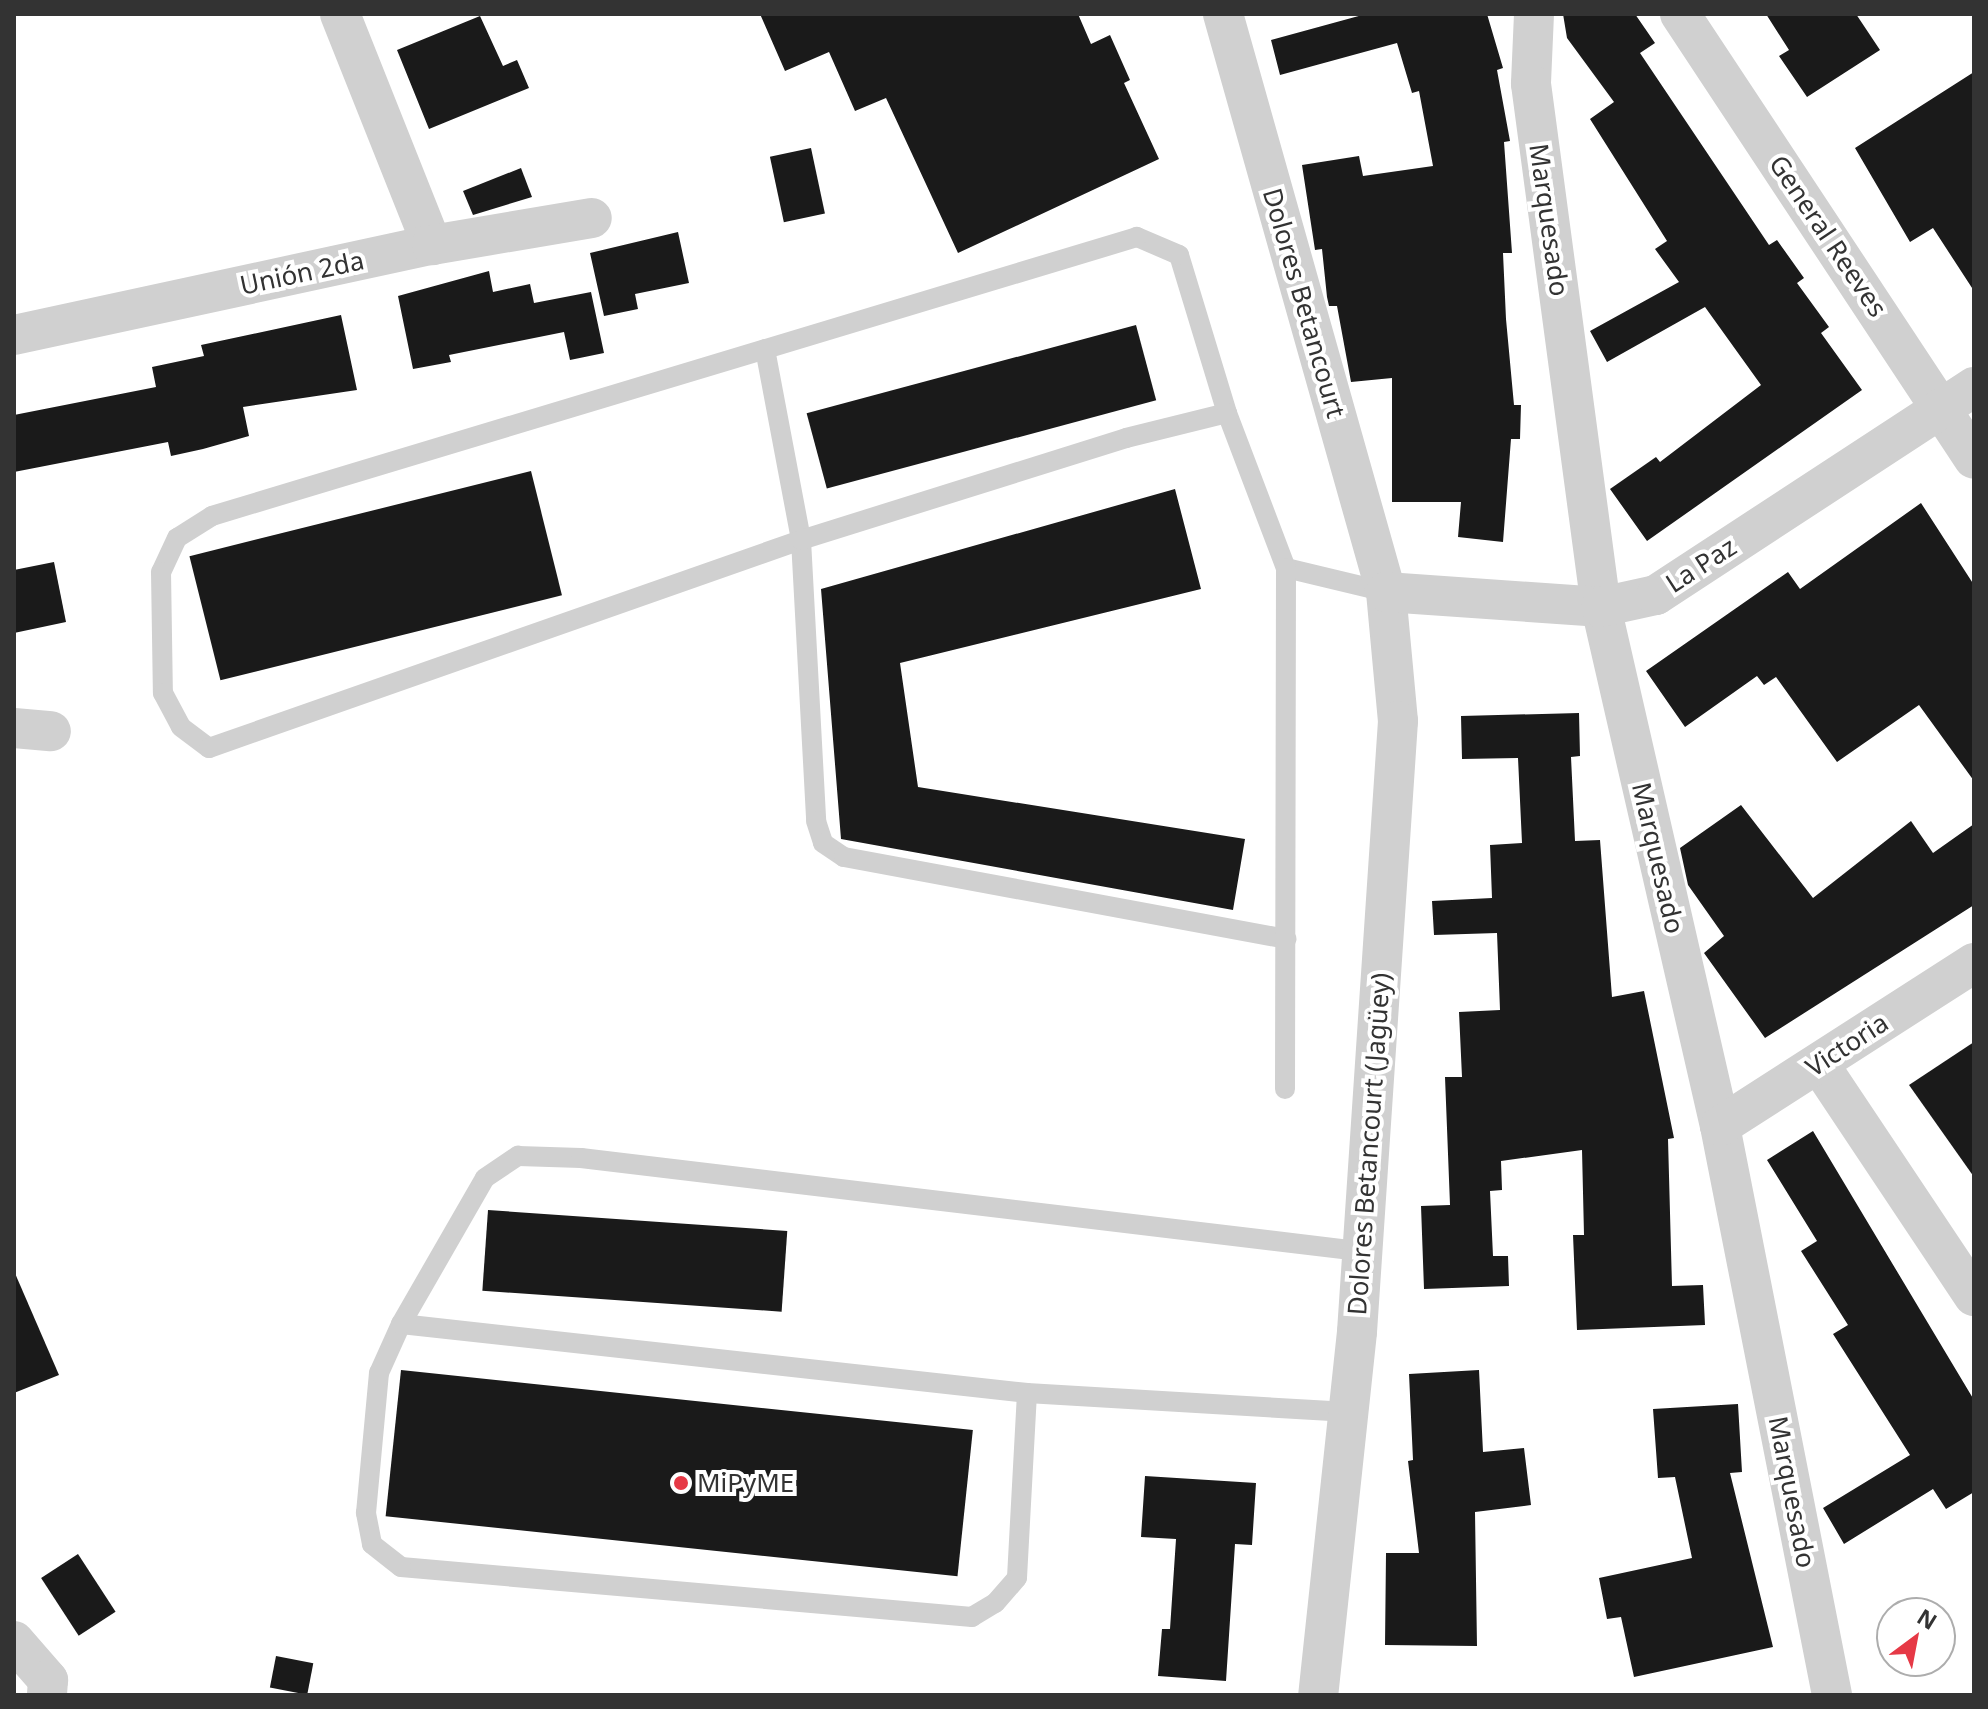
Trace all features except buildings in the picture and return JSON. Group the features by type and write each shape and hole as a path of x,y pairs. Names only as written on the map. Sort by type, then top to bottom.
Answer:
{"street":[{"path":"340,14 432,245"},
{"name":"Dolores Betancourt","path":"1223,14 1386,592"},
{"name":"Marquesado","path":"1534,14 1531,84 1601,607 1720,1126 1832,1695"},
{"name":"General Reeves","path":"1680,14 1974,459"},
{"name":"Unión 2da","path":"14,335 432,245 592,218"},
{"name":"La Paz","path":"1386,592 1601,607 1656,595 1974,387"},
{"name":"Dolores Betancourt (Jagüey)","path":"1318,1695 1348,1412 1398,721 1386,592"},
{"name":"Victoria","path":"1720,1126 1974,963"},
{"path":"1819,1064 1974,1296"},
{"path":"14,1641 48,1680 47,1695"}],"lane":[{"path":"1227,413 1126,438 801,540 209,748 181,727 163,693 161,572 177,538 212,516 1137,237 1179,255 1227,413 1286,568 1285,1089"},
{"path":"765,349 801,540 816,821 823,843 844,857 1286,939"},
{"path":"1286,568 1386,592"},
{"path":"1027,1393 1017,1578 995,1603 972,1617 401,1567 372,1544 366,1513 379,1373 401,1324 485,1178 518,1156 581,1158 1359,1251"},
{"path":"401,1324 1027,1393 1348,1412"}],"place":[{"name":"MiPyME","path":"681,1483"}]}
